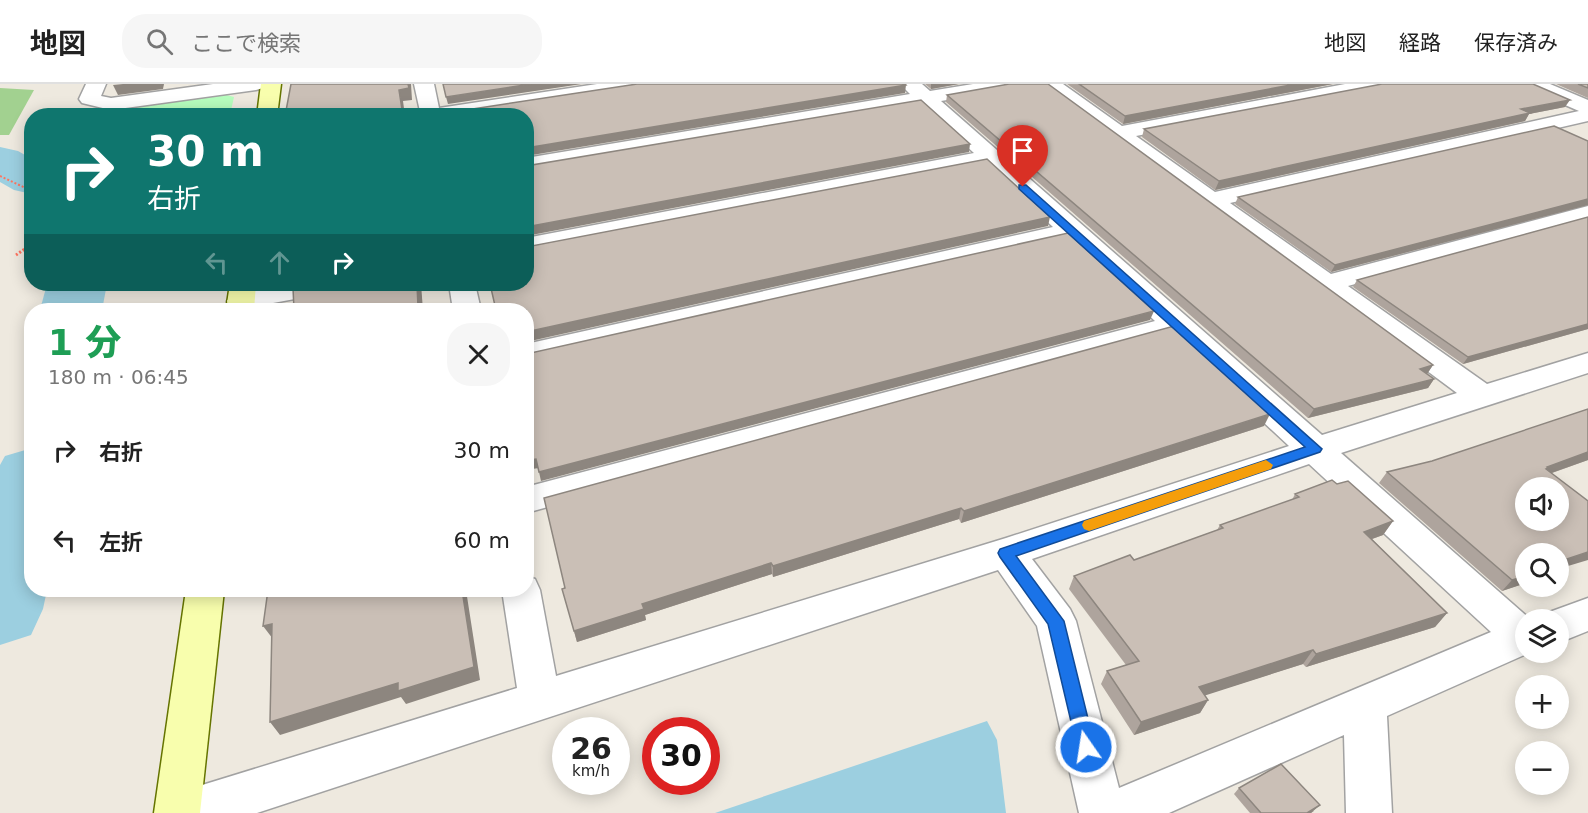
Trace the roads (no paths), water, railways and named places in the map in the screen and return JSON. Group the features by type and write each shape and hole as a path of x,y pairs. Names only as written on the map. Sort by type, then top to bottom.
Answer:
{"street":[{"path":"96,84 89,99 111,104 256,84"},
{"path":"268,108 271,84"},
{"path":"424,84 429,108"},
{"path":"477,108 636,84"},
{"path":"534,163 917,91 1008,84"},
{"path":"1050,84 1483,397"},
{"path":"1117,133 1376,84"},
{"path":"1533,84 1588,107"},
{"path":"917,91 1316,449 1533,609"},
{"path":"1210,200 1588,116"},
{"path":"1562,121 1588,133"},
{"path":"534,244 990,157"},
{"path":"1325,284 1588,213"},
{"path":"534,351 1071,231"},
{"path":"241,298 287,291"},
{"path":"534,498 1176,324"},
{"path":"186,813 1006,553 1316,449 1588,363"},
{"path":"1006,553 1056,621 1101,809 1118,812 1365,705 1515,645"},
{"path":"177,813 204,597"},
{"path":"522,597 540,702"},
{"path":"1365,705 1369,813"}],"water":[{"path":"987,721 997,740 1006,813 715,813"}],"waterway":[{"path":"0,162 24,175"},
{"path":"73,303 75,291"},
{"path":"0,609 24,508"}]}
